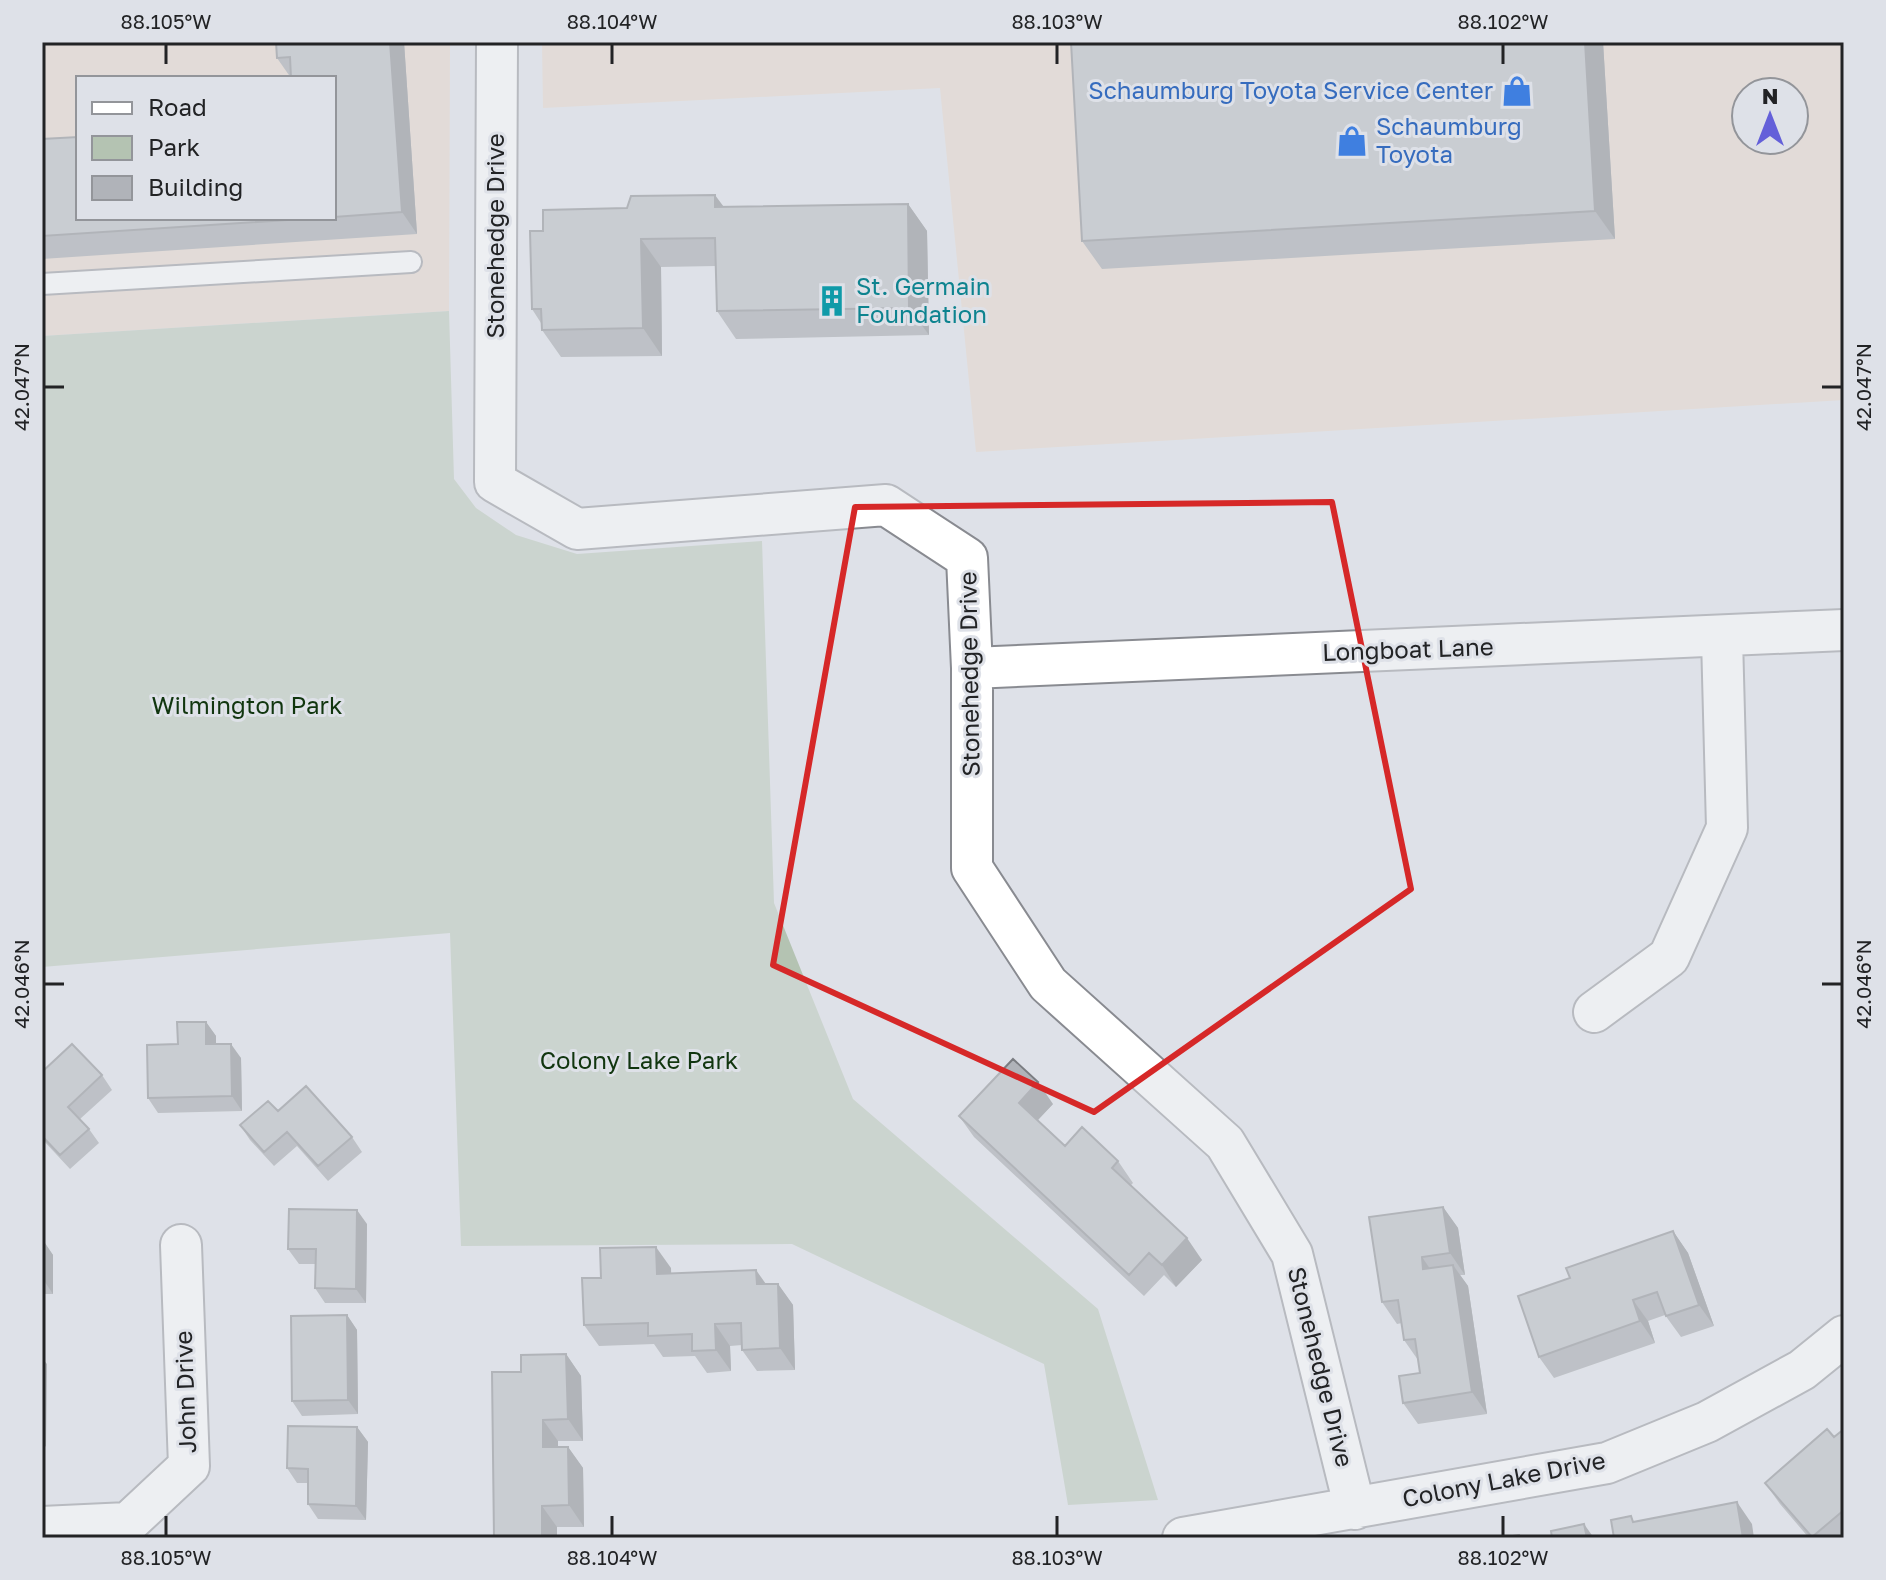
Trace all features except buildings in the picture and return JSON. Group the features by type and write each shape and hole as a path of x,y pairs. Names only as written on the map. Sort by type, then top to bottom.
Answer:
{"street":[{"name":"Stonehedge Drive","path":"497,42 495,482 577,529 886,505 967,558 972,668 972,868 1048,984 1225,1143 1285,1241 1292,1254 1355,1509"},
{"name":"Longboat Lane","path":"972,668 1722,638 1844,630"},
{"path":"1594,1012 1669,957 1727,828 1722,638"},
{"name":"John Drive","path":"42,1527 128,1523 189,1466 181,1245"},
{"name":"Colony Lake Drive","path":"1183,1538 1607,1463 1707,1422 1802,1370 1844,1336"}],"lane":[{"path":"42,284 411,262"}],"highlighted area":[{"path":"1332,502 1411,889 1094,1112 773,965 855,507"}],"shaded area":[{"path":"42,42 450,42 449,311 42,336"},
{"path":"542,42 1844,42 1844,400 976,452 940,88 543,108"}],"green space":[{"path":"449,311 454,479 476,508 516,535 577,554 762,541 774,903 853,1099 1098,1309 1158,1500 1068,1505 1044,1364 792,1244 461,1246 450,933 42,967 42,336"}],"place":[{"name":"Schaumburg Toyota Service Center","path":"1517,91"},
{"name":"Schaumburg Toyota","path":"1352,141"},
{"name":"St. Germain Foundation","path":"832,301"}],"park label":[{"name":"Wilmington Park","path":"247,706"},
{"name":"Colony Lake Park","path":"639,1061"}]}
